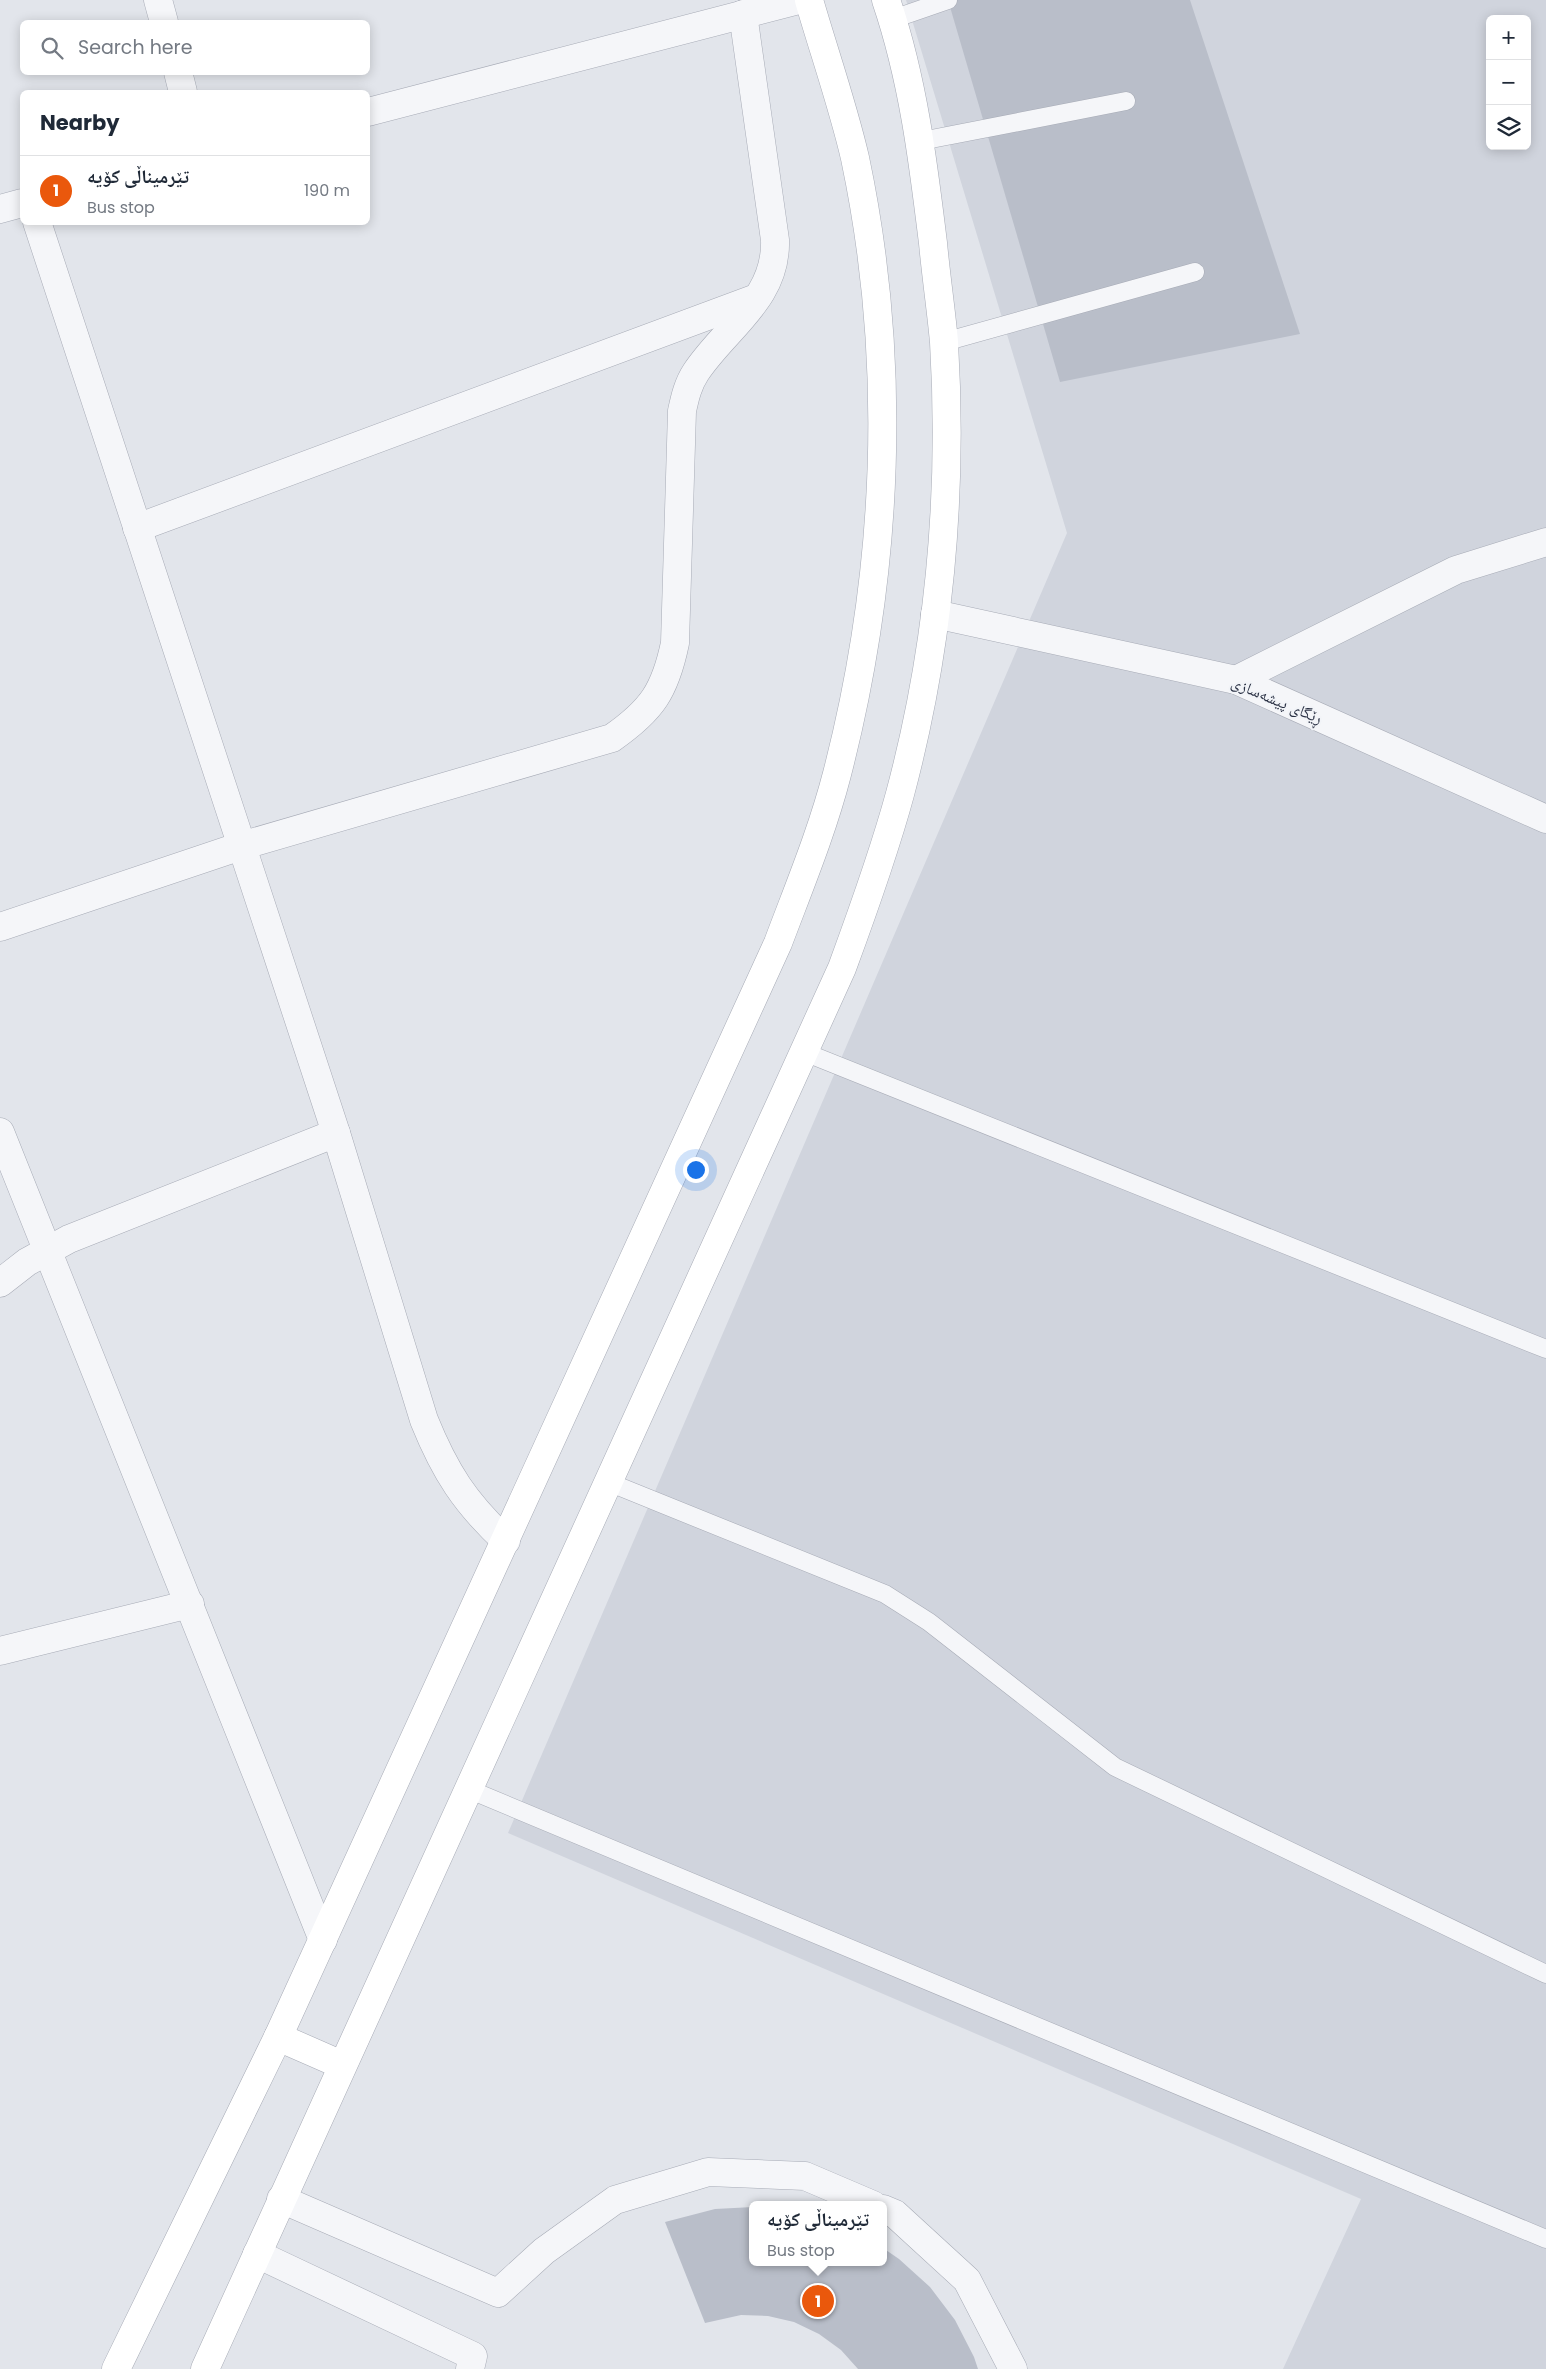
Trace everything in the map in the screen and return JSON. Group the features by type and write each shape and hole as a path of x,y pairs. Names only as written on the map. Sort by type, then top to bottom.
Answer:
{"main road":[{"path":"116,2369 278,2037 778,943 810,860 837,775 857,688 872,600 880,512 883,422 879,333 870,244 854,156 809,0"},
{"path":"204,2369 842,968 874,882 900,794 919,713 935,614 946,478 944,342 921,141 890,10"},
{"path":"278,2037 342,2066"}],"street":[{"path":"158,0 163,20"},
{"path":"370,111 798,0"},
{"path":"0,926 241,846 612,738 636,721 655,699 669,672 675,643 682,411 686,391 696,372 766,286 776,256 743,14"},
{"path":"179,75 182,90"},
{"path":"0,209 20,204"},
{"path":"38,225 336,1134 424,1420 438,1455 456,1486 479,1516 506,1541"},
{"path":"137,528 757,298"},
{"path":"1236,680 1456,570 1546,542"},
{"name":"ڕێگای پیشەسازی","path":"935,614 1236,680 1546,819"},
{"path":"0,1132 323,1940"},
{"path":"0,1283 47,1250 69,1239 336,1134"},
{"path":"0,1651 190,1604"},
{"path":"282,2199 498,2293 544,2251 615,2200 708,2172 805,2176 864,2201"},
{"path":"887,2211 895,2214 967,2280 1013,2369"},
{"path":"257,2254 472,2356 470,2369"}],"lane":[{"path":"890,10 948,0"},
{"path":"921,141 1126,101"},
{"path":"944,342 1195,272"},
{"path":"804,1052 1546,1349"},
{"path":"608,1482 885,1594 929,1622 1115,1767 1546,1974"},
{"path":"468,1789 1546,2239"}],"shaded area":[{"path":"906,0 1546,0 1546,2369 1283,2369 1361,2199 508,1833 1067,533"}],"building":[{"path":"948,0 1190,0 1300,334 1060,382"},
{"path":"749,2207 749,2266 887,2266 887,2251 930,2287 955,2320 978,2369 858,2369 841,2350 819,2334 794,2322 768,2316 741,2315 705,2323 665,2222 715,2209"}],"place":[{"name":"تێرمیناڵی کۆیە","path":"818,2301"}]}
